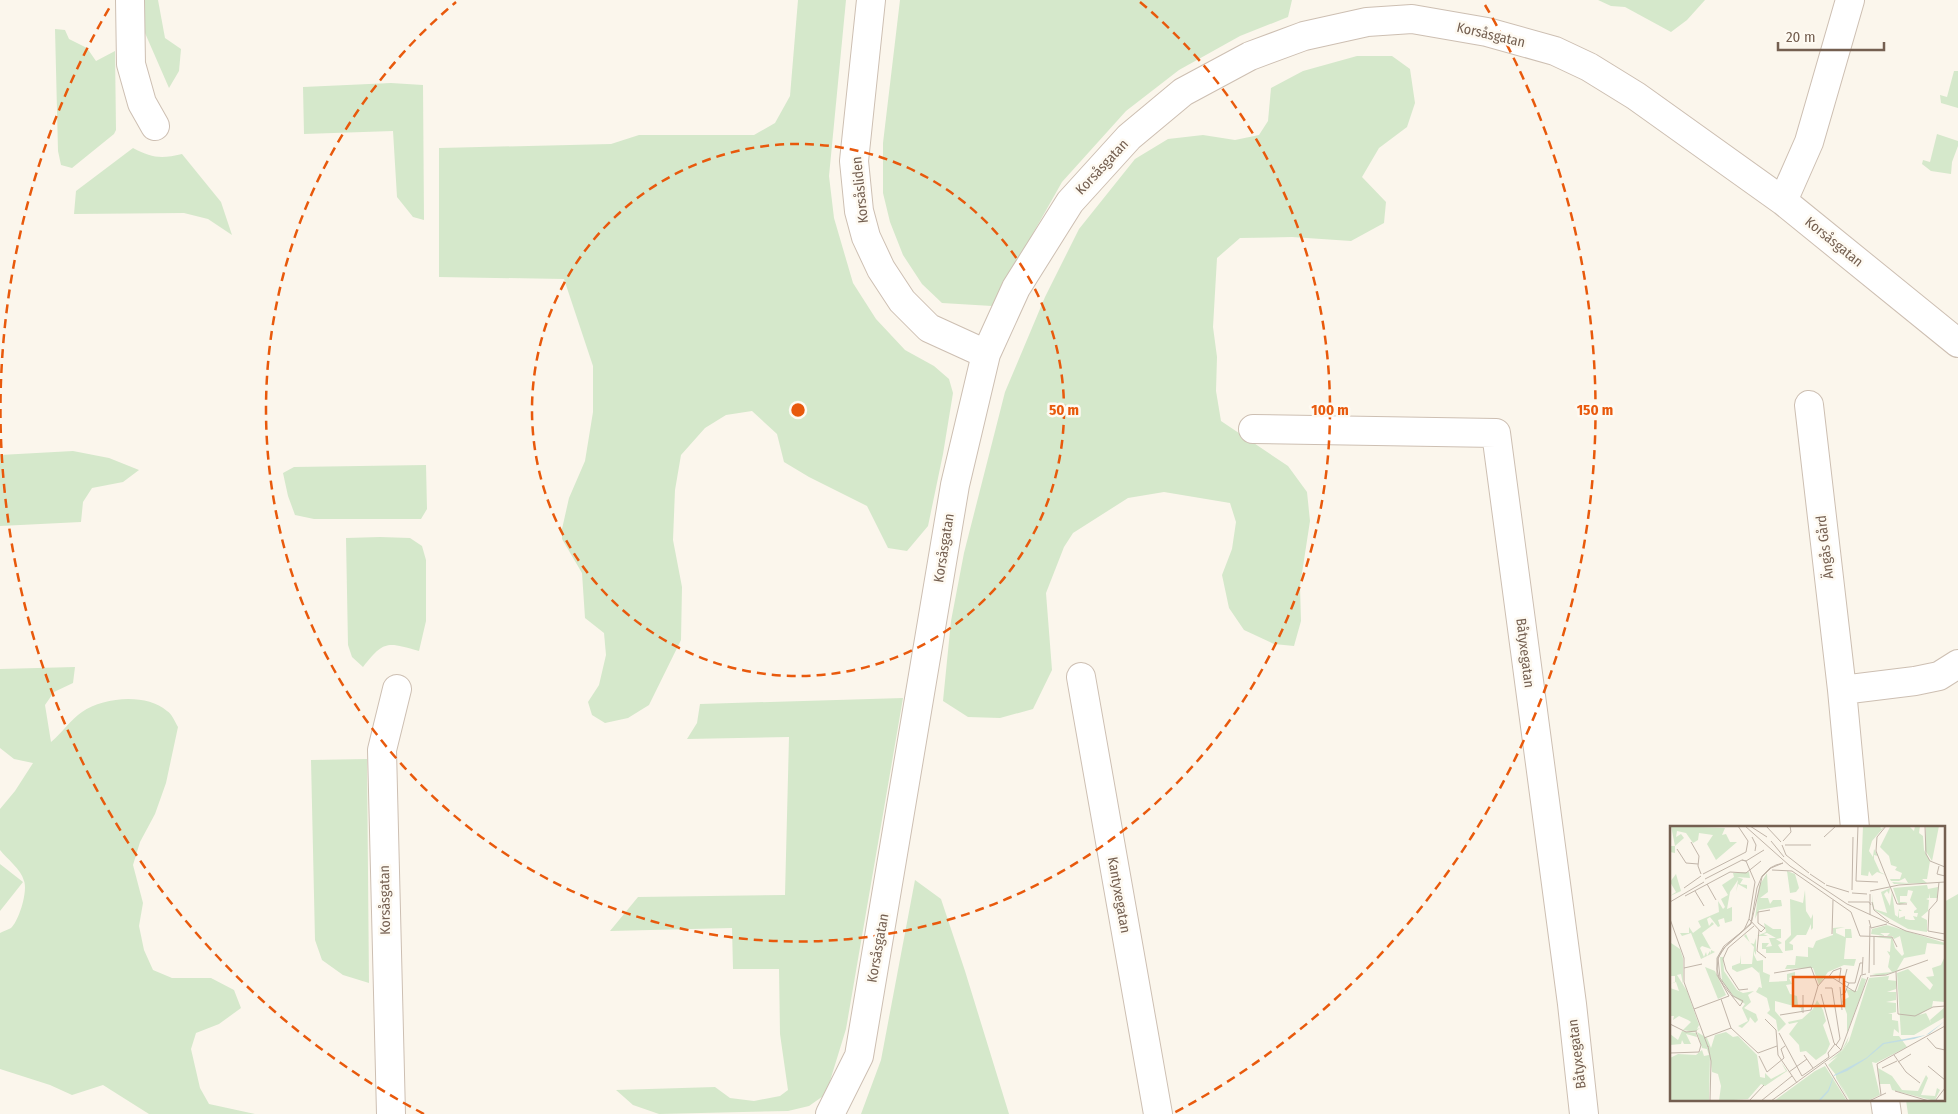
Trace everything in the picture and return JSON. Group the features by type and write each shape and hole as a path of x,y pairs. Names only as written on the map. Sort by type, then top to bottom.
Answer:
{"street":[{"path":"130,0 131,64 142,103 155,126"},
{"name":"Korsåsliden","path":"870,0 854,161 859,211 866,237 880,269 902,301 930,328 986,354"},
{"path":"1783,201 1809,142 1850,0"},
{"name":"Korsåsgatan","path":"830,1114 859,1056 955,485 986,354 1016,288 1070,202 1130,137 1183,92 1250,56 1369,11 1487,32 1555,51 1589,67 1636,96 1783,201 1958,343"},
{"name":"Ängås Gård","path":"1809,405 1842,690 1855,826"},
{"name":"Båtyxegatan","path":"1253,429 1496,433 1584,1114"},
{"path":"1842,690 1939,676 1958,664"},
{"name":"Kantyxegatan","path":"1080,677 1158,1114"},
{"name":"Korsåsgatan","path":"390,1114 382,750 397,689"}],"green space":[{"path":"144,0 158,0 165,38 181,49 179,71 169,88 145,33"},
{"path":"798,0 846,0 829,176 834,218 853,283 876,319 905,350 934,366 949,379 953,393 928,526 907,551 888,548 867,506 809,477 784,462 777,434 752,411 726,415 705,428 681,455 675,490 673,540 682,587 681,640 649,705 628,718 605,723 592,715 588,702 599,685 606,655 604,633 585,618 582,573 562,539 562,529 569,498 585,461 593,412 593,366 564,279 439,277 439,148 611,144 639,135 754,135 775,123 790,96"},
{"path":"900,0 1292,0 1288,17 1240,36 1179,70 1126,111 1062,182 992,306 942,303 922,284 903,255 890,222 883,193 883,143"},
{"path":"1598,0 1705,0 1687,20 1671,32 1625,7 1611,6"},
{"path":"55,29 65,30 69,39 87,48 96,61 115,51 116,130 114,134 72,168 61,165 58,151"},
{"path":"1357,56 1392,56 1410,69 1415,103 1407,127 1379,148 1362,177 1386,202 1384,223 1351,241 1292,237 1240,238 1217,258 1213,327 1217,357 1216,391 1221,421 1288,466 1307,492 1310,521 1300,586 1301,621 1294,646 1274,644 1244,630 1229,608 1222,575 1232,549 1236,522 1230,503 1164,492 1128,498 1073,533 1064,547 1046,593 1052,670 1033,709 1000,718 968,717 943,701 951,621 964,553 1005,392 1045,297 1079,229 1135,159 1168,139 1203,135 1235,140 1259,135 1268,121 1271,88 1303,71"},
{"path":"1954,71 1958,71 1958,108 1941,103 1940,95 1947,97"},
{"path":"391,83 423,85 424,220 413,217 397,197 393,131 304,134 303,87"},
{"path":"1937,134 1958,141 1952,162 1951,174 1931,171 1922,164 1923,160 1930,162"},
{"path":"133,148 157,157 182,154 221,202 232,235 208,219 184,213 74,214 76,191"},
{"path":"73,451 109,458 139,470 123,482 92,488 83,502 81,522 0,526 0,455"},
{"path":"426,465 427,509 421,519 314,519 295,515 288,496 283,473 294,467"},
{"path":"346,538 410,538 422,546 426,560 426,621 419,651 400,646 387,646 376,652 363,667 352,657 348,645"},
{"path":"75,667 73,683 54,692 45,705 51,742 82,712 113,700 137,699 158,705 170,714 178,727 166,783 155,814 140,842 133,865 143,903 139,926 144,950 153,970 172,978 211,978 234,990 241,1008 219,1024 196,1033 191,1049 200,1088 209,1104 255,1114 149,1114 103,1085 72,1095 50,1085 0,1069 0,933 11,928 17,919 24,898 25,886 20,872 0,850 0,809 15,791 33,763 14,759 0,748 0,669"},
{"path":"903,698 846,1029 826,1094 809,1106 788,1111 659,1114 633,1105 616,1090 715,1087 730,1098 754,1101 780,1096 788,1090 780,1034 779,969 733,969 732,928 610,931 638,897 785,895 789,737 687,739 697,723 700,704"},
{"path":"367,759 369,983 343,975 322,960 315,940 311,760"},
{"path":"0,864 23,882 0,911"},
{"path":"915,880 941,899 1009,1114 861,1114 881,1060"},
{"path":"1958,894 1958,1114 1908,1114 1906,1102 1946,1102 1946,901"}]}
